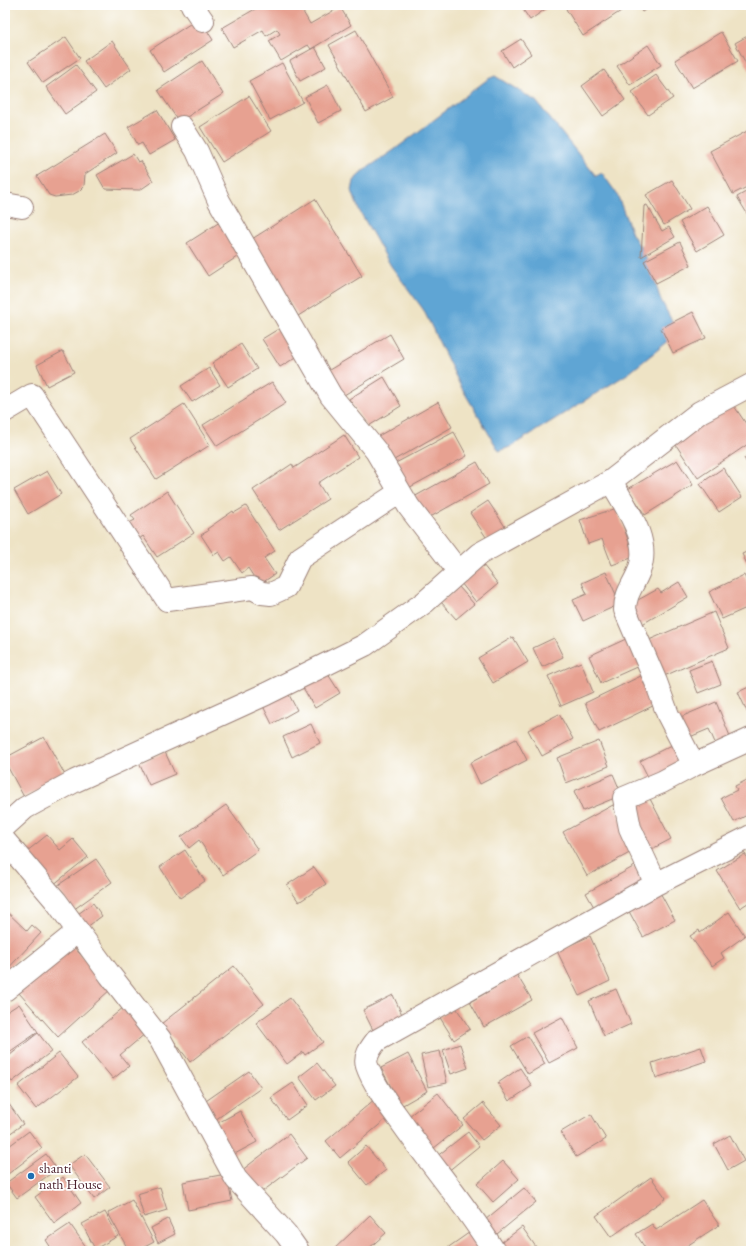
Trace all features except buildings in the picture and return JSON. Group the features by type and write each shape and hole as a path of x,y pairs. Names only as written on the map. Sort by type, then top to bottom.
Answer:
{"street":[{"path":"182,127 197,151 219,201 331,396 376,451 409,507 459,572"},
{"path":"5,826 25,808 75,781 266,694 365,645 425,602 479,554 611,481 700,412 751,385"},
{"path":"5,411 32,395 166,600 252,588 262,594 271,594 286,586 300,558 400,492"},
{"path":"611,481 637,528 643,554 640,570 625,599 625,610 656,682 668,716 694,765"},
{"path":"656,884 630,828 624,798 662,782 694,765 751,739"},
{"path":"494,1251 479,1227 388,1104 367,1066 367,1053 376,1042 656,884 751,836"},
{"path":"5,841 56,901 110,976 160,1039 236,1179 286,1234 298,1251"},
{"path":"5,990 78,931"}],"water":[{"path":"495,76 536,101 596,176 602,173 617,194 632,234 641,248 652,271 660,298 674,325 671,339 629,373 510,447 499,451 460,385 423,309 391,266 359,210 352,191 354,181 360,173 394,150 488,79"}],"place":[{"name":"shanti nath House","path":"31,1176"}]}
